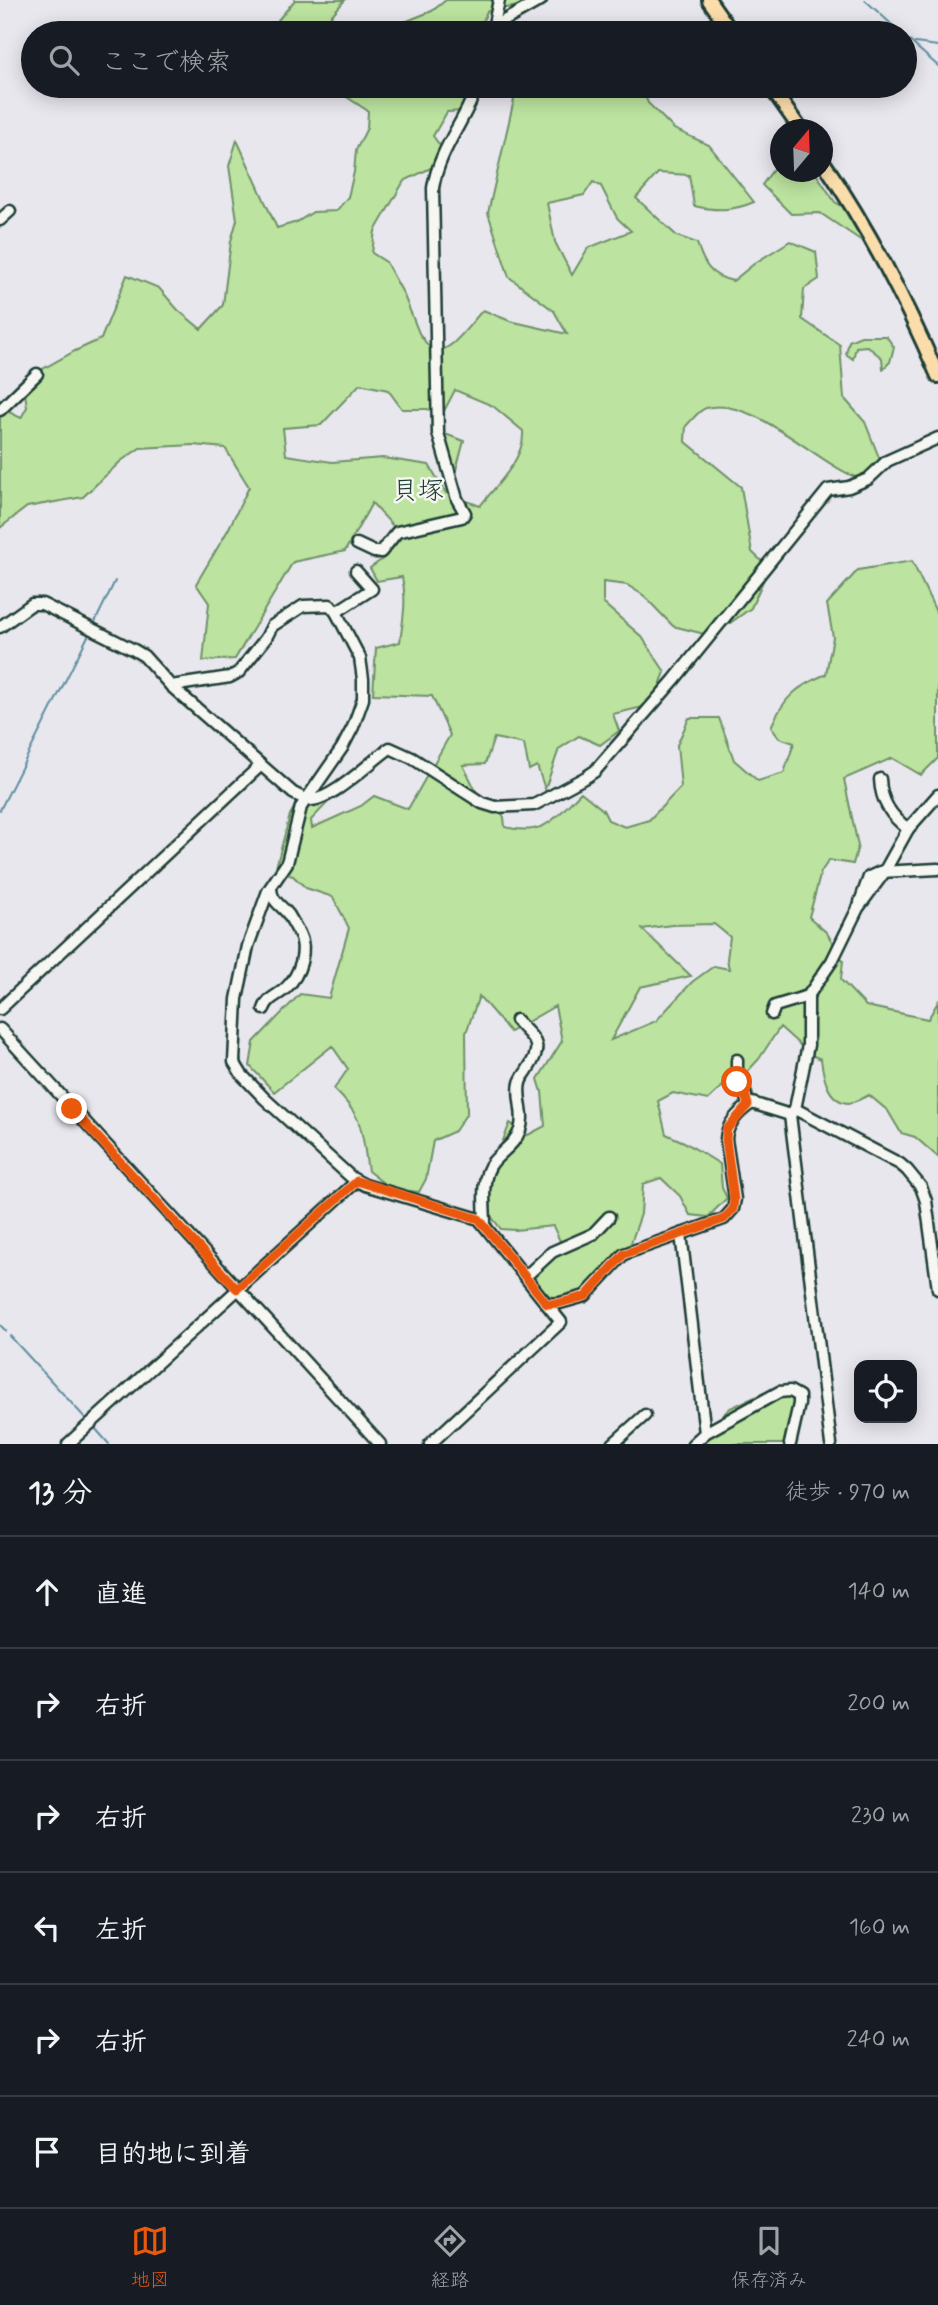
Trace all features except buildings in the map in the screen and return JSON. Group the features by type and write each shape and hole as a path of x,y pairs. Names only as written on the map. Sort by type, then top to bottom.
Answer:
{"main road":[{"path":"709,0 724,21"},
{"path":"778,98 793,119"},
{"path":"833,177 880,252 938,373"}],"street":[{"path":"494,21 499,0"},
{"path":"507,21 541,0"},
{"path":"357,544 374,552 382,552 397,532 461,517 465,513 457,499 438,433 433,188 443,151 473,98"},
{"path":"0,220 10,211"},
{"path":"0,410 37,374"},
{"path":"0,627 32,604 42,604 144,656 171,686 293,793 308,800 318,798 344,784 390,748 412,758 482,803 495,807 534,805 595,771 674,680 828,490 849,487 867,479 887,461 938,438"},
{"path":"336,612 372,589 356,571"},
{"path":"171,686 219,680 239,672 266,638 272,626 303,606 330,605 360,658 363,699 353,727 342,748 301,807 287,863 264,902 244,962 237,999 234,1062 265,1100 357,1181 479,1219 561,1322 430,1444"},
{"path":"0,1009 261,765"},
{"path":"880,779 880,792 893,818 908,829"},
{"path":"831,1444 792,1112 808,1045 808,996 832,961 858,908 883,874 908,829 938,794"},
{"path":"883,874 938,869"},
{"path":"264,1009 270,998 288,986 297,973 304,951 302,940 288,914 276,903 271,888"},
{"path":"772,1014 775,1006 808,996"},
{"path":"485,1225 484,1197 490,1165 516,1140 522,1128 520,1082 537,1055 536,1042 516,1020"},
{"path":"0,1029 380,1444"},
{"path":"737,1060 737,1082 744,1090 748,1105"},
{"path":"547,1304 586,1296 619,1257 724,1219 733,1209 734,1199 727,1129 752,1103 792,1112 907,1170 921,1187 926,1200 935,1237 938,1289"},
{"path":"68,1444 357,1181"},
{"path":"526,1276 552,1252 593,1234 609,1217"},
{"path":"681,1234 705,1433"},
{"path":"693,1444 705,1433 779,1392 790,1391 799,1395 790,1444"},
{"path":"613,1444 645,1415"}],"green space":[{"path":"295,0 345,0 327,21 278,20"},
{"path":"446,0 531,0 525,5 487,11 483,21 407,21 432,11"},
{"path":"348,98 469,98 463,111 447,112 433,136 441,147 437,165 404,181 375,231 372,253 386,262 403,293 419,333 432,351 454,343 483,310 510,321 567,334 554,311 509,277 488,213 514,98 646,98 674,129 709,145 754,202 724,209 694,206 689,175 658,173 636,198 677,236 697,243 709,268 725,279 733,281 790,241 816,252 819,279 804,289 802,319 840,345 844,398 865,422 880,460 860,479 824,460 785,433 744,412 724,407 706,408 698,413 686,426 685,441 741,487 752,552 769,568 751,608 712,636 673,626 643,595 627,585 603,582 603,603 642,637 665,672 652,705 613,714 619,731 600,745 579,736 559,749 545,789 537,766 529,770 524,744 494,738 485,764 463,765 480,799 496,804 504,817 505,827 540,827 556,817 581,792 603,810 608,820 625,827 649,820 681,787 677,745 689,718 719,718 734,760 758,781 784,773 794,743 779,738 771,727 792,694 826,674 833,637 827,604 858,570 912,561 938,616 938,758 921,775 892,758 844,779 858,846 853,864 829,860 821,872 809,917 827,933 843,961 841,980 866,1006 928,1019 938,1002 938,1157 915,1137 901,1133 888,1111 869,1095 848,1103 835,1098 827,1086 821,1059 811,1055 780,1027 747,1072 754,1098 726,1083 708,1100 673,1093 658,1101 666,1134 720,1164 722,1188 727,1198 708,1217 690,1215 680,1196 661,1178 643,1184 641,1214 631,1243 582,1294 555,1299 541,1290 531,1275 560,1241 553,1226 501,1229 479,1201 510,1123 528,1135 545,1126 538,1079 562,1041 555,1006 510,1032 479,996 466,1033 467,1113 455,1131 433,1141 426,1179 419,1192 391,1189 368,1171 357,1117 334,1089 348,1069 332,1046 274,1092 250,1066 254,1042 300,994 329,998 349,928 333,897 306,888 293,876 275,871 290,815 304,790 323,789 331,799 311,820 312,828 361,806 374,796 408,809 450,735 432,696 373,694 376,648 400,642 404,601 402,577 377,581 370,568 384,558 394,527 372,503 345,551 293,562 235,659 203,661 209,603 196,584 228,530 249,487 225,448 193,445 140,448 121,461 83,497 27,507 0,528 0,413 7,411 21,418 27,407 23,380 101,339 127,275 159,288 178,310 201,329 223,305 231,241 237,220 229,166 237,140 277,228 297,222 313,212 336,211 348,197 356,150 367,128 368,111","holes":["593,182 601,186 617,218 631,231 588,248 572,275 555,242 547,203 584,195","360,384 388,390 402,409 427,409 443,413 455,390 493,406 523,431 520,451 502,480 480,506 446,493 429,465 383,458 332,462 286,455 283,428 321,425","714,924 730,937 727,959 729,969 714,966 692,982 656,1021 611,1040 640,987 691,976 642,929"]},
{"path":"770,174 770,182 822,182 835,202 850,211 865,243 820,213 791,214 762,185"},
{"path":"861,336 886,336 894,347 890,362 883,369 882,358 867,346 856,347 853,359 846,354 849,341"},
{"path":"445,434 464,441 456,470 441,460 440,452"},
{"path":"764,1393 793,1397 793,1427 789,1444 693,1444 730,1408"}],"waterway":[{"path":"865,0 888,21"},
{"path":"917,43 938,46"},
{"path":"917,48 938,66"},
{"path":"94,624 115,581"},
{"path":"0,810 89,634"},
{"path":"0,1325 6,1331"},
{"path":"10,1336 87,1420"},
{"path":"94,1427 109,1444"}],"district":[{"name":"貝塚","path":"418,492"}],"route":[{"path":"72,1109 237,1289 357,1181 479,1219 547,1304 586,1296 624,1254 728,1216 733,1209 734,1199 727,1129 748,1105 744,1090 737,1082"}]}
